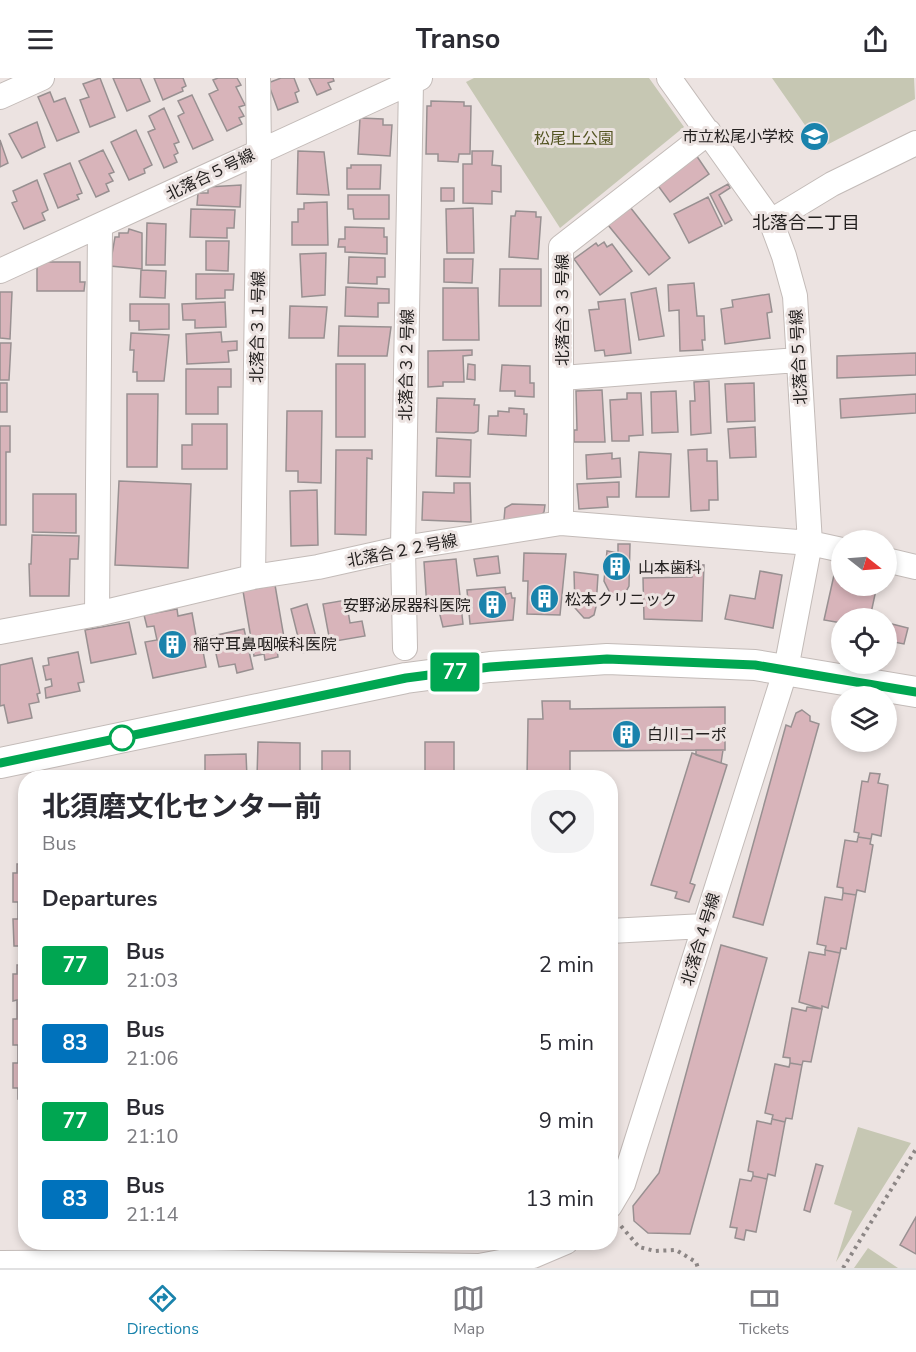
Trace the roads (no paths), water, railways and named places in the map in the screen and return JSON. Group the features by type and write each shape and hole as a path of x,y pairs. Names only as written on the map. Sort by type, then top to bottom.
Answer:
{"street":[{"path":"0,97 42,78"},
{"name":"北落合３１号線","path":"253,577 258,78"},
{"name":"北落合５号線","path":"669,78 771,221 795,296 797,360 810,543 786,669"},
{"name":"北落合５号線","path":"0,271 100,227 415,80"},
{"name":"北落合３２号線","path":"405,648 403,548 415,80"},
{"name":"北落合３３号線","path":"561,523 561,247 709,132"},
{"path":"771,221 832,184 916,143"},
{"path":"97,614 100,227"},
{"path":"562,378 797,360"},
{"name":"北落合２２号線","path":"0,632 97,614 253,577 318,567 403,548 561,523 810,543 831,548"},
{"path":"897,563 916,567"},
{"path":"0,764 406,678 490,667 607,659 755,665 916,692"},
{"name":"北落合４号線","path":"618,1201 786,669"},
{"path":"618,931 704,926"},
{"path":"0,1263 206,1252 479,1266 534,1256 548,1250"}],"place":[{"name":"市立松尾小学校","path":"815,136"},
{"name":"山本歯科","path":"617,567"},
{"name":"松本クリニック","path":"544,599"},
{"name":"安野泌尿器科医院","path":"492,605"},
{"name":"稲守耳鼻咽喉科医院","path":"172,644"},
{"name":"白川コーポ","path":"626,734"}],"district":[{"name":"北落合二丁目","path":"806,223"}],"park label":[{"name":"松尾上公園","path":"574,138"}]}
